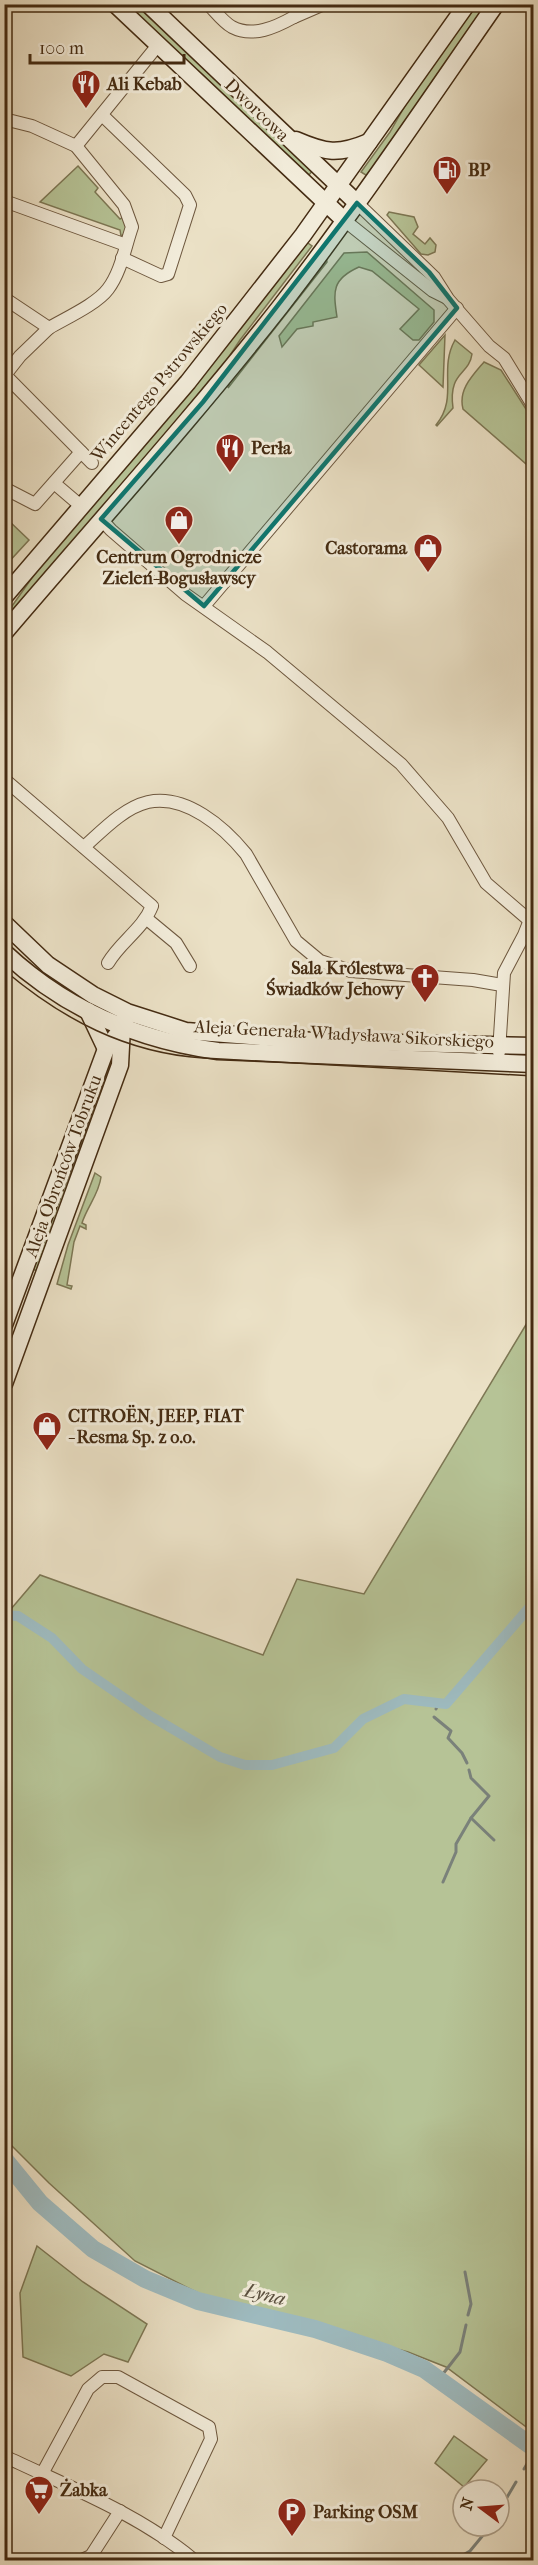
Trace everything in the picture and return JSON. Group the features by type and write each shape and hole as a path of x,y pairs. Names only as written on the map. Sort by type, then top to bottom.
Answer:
{"main road":[{"name":"Dworcowa","path":"115,4 175,58 344,220"},
{"name":"Dworcowa","path":"148,4 357,203"},
{"path":"284,134 320,150 334,152 369,142 467,4"},
{"path":"4,633 203,402 280,307 357,203 496,4"},
{"name":"Wincentego Pstrowskiego","path":"4,597 188,382 326,203 369,142"},
{"name":"Aleja Generała Władysława Sikorskiego","path":"4,923 36,955 63,977 93,995 125,1020 159,1040 218,1050 534,1064"},
{"name":"Aleja Generała Władysława Sikorskiego","path":"4,952 38,980 88,1011 125,1020 225,1035 313,1041 534,1046"},
{"path":"88,1011 106,1049"},
{"name":"Aleja Obrońców Tobruku","path":"4,1325 9,1295 106,1049 125,1020"},
{"name":"Aleja Obrońców Tobruku","path":"4,1384 120,1065 125,1020"}],"street":[{"path":"208,4 232,27 253,33 280,25 324,4"},
{"path":"294,17 299,4"},
{"path":"76,146 158,45"},
{"path":"102,115 185,195 190,206 168,274 161,276 122,258"},
{"path":"4,119 32,126 76,146 128,214 132,227 108,290 96,300 49,328 20,356 5,375 92,463"},
{"path":"10,203 126,245"},
{"path":"357,203 429,272 489,346 504,358 534,406"},
{"path":"344,220 433,291 453,304"},
{"path":"4,298 49,328"},
{"path":"204,606 453,304"},
{"path":"4,488 35,504 81,452"},
{"path":"54,483 81,506"},
{"path":"101,519 111,531 204,606 267,652 401,764 448,818 486,883 532,917"},
{"path":"4,779 153,906 147,919 114,953 108,963"},
{"path":"84,847 135,807 147,802 174,803 213,822 236,842 246,854 296,941 320,961 351,971 473,980 502,985"},
{"name":"Aleja Generała Władysława Sikorskiego","path":"499,1044 504,973 532,917"},
{"path":"147,919 176,944 190,966"},
{"path":"498,1061 499,1044"},
{"path":"42,2474 88,2390 102,2377 118,2377 209,2427 211,2439 164,2538"},
{"path":"4,2456 120,2511 194,2560"},
{"path":"82,2560 91,2556 120,2511"}],"highlighted area":[{"path":"357,203 429,272 457,308 204,606 101,519 203,402"}],"green space":[{"path":"124,5 141,5 313,170 309,175 203,75"},
{"path":"473,5 490,5 369,177 361,172 390,132 422,76"},
{"path":"78,166 98,188 95,192 120,219 123,217 127,222 125,234 121,236 120,230 40,202"},
{"path":"389,212 414,217 418,227 413,234 425,244 430,238 436,245 435,252 428,255 421,254 387,215"},
{"path":"305,241 312,246 240,340 215,378 5,625 5,616 41,565"},
{"path":"367,252 434,310 434,322 419,340 413,340 400,329 419,309 372,271 359,267 344,276 336,287 337,317 313,322 313,326 297,329 282,347 279,336 344,253"},
{"path":"326,256 327,262 228,388 231,376"},
{"path":"445,335 443,387 419,365"},
{"path":"455,340 472,354 467,367 453,387 453,408 437,426 446,404 448,362"},
{"path":"484,362 501,370 533,420 533,470 463,409 464,389"},
{"path":"8,520 29,540 5,566 5,522"},
{"path":"110,1058 113,1059 73,1167 40,1272 32,1269"},
{"path":"95,1173 101,1177 100,1183 82,1223 86,1225 86,1229 80,1226 74,1242 67,1285 72,1286 71,1289 57,1284 68,1245"},
{"path":"533,1313 533,2432 446,2367 408,2352 206,2297 135,2261 49,2183 4,2138 5,1616 40,1575 263,1655 297,1579 364,1594"},
{"path":"37,2246 83,2282 147,2324 128,2362 104,2354 71,2376 23,2357 20,2293"},
{"path":"454,2436 487,2460 472,2478 453,2478 435,2463"}],"waterway":[{"path":"4,1615 18,1616 52,1638 82,1669 149,1715 220,1757 245,1765 272,1765 334,1748 363,1719 404,1699 446,1704 534,1602"},
{"path":"436,1709 438,1703"},
{"path":"434,1717 451,1731 448,1738 462,1753 467,1763"},
{"path":"443,1882 456,1852 456,1844 471,1818 489,1796 471,1778 469,1770"},
{"path":"471,1818 494,1840"},
{"name":"Łyna","path":"4,2159 40,2203 93,2249 145,2279 198,2301 315,2329 387,2353 424,2369 534,2448"},
{"path":"6,2187 7,2162"},
{"path":"465,2272 471,2304 468,2315"},
{"path":"439,2379 460,2352 466,2325"},
{"path":"524,2469 534,2452"},
{"path":"511,2491 516,2482"},
{"path":"454,2560 470,2551 481,2538"}],"tram line":[{"path":"4,970 49,1004 96,1030 121,1041 175,1055 534,1076"}],"place":[{"name":"Ali Kebab","path":"86,110"},
{"name":"BP","path":"447,196"},
{"name":"Perła","path":"230,474"},
{"name":"Centrum Ogrodnicze Zieleń-Bogusławscy","path":"179,546"},
{"name":"Castorama","path":"428,574"},
{"name":"Sala Królestwa Świadków Jehowy","path":"425,1004"},
{"name":"CITROËN, JEEP, FIAT - Resma Sp. z o.o.","path":"47,1452"},
{"name":"Żabka","path":"39,2516"},
{"name":"Parking OSM","path":"292,2538"}]}
